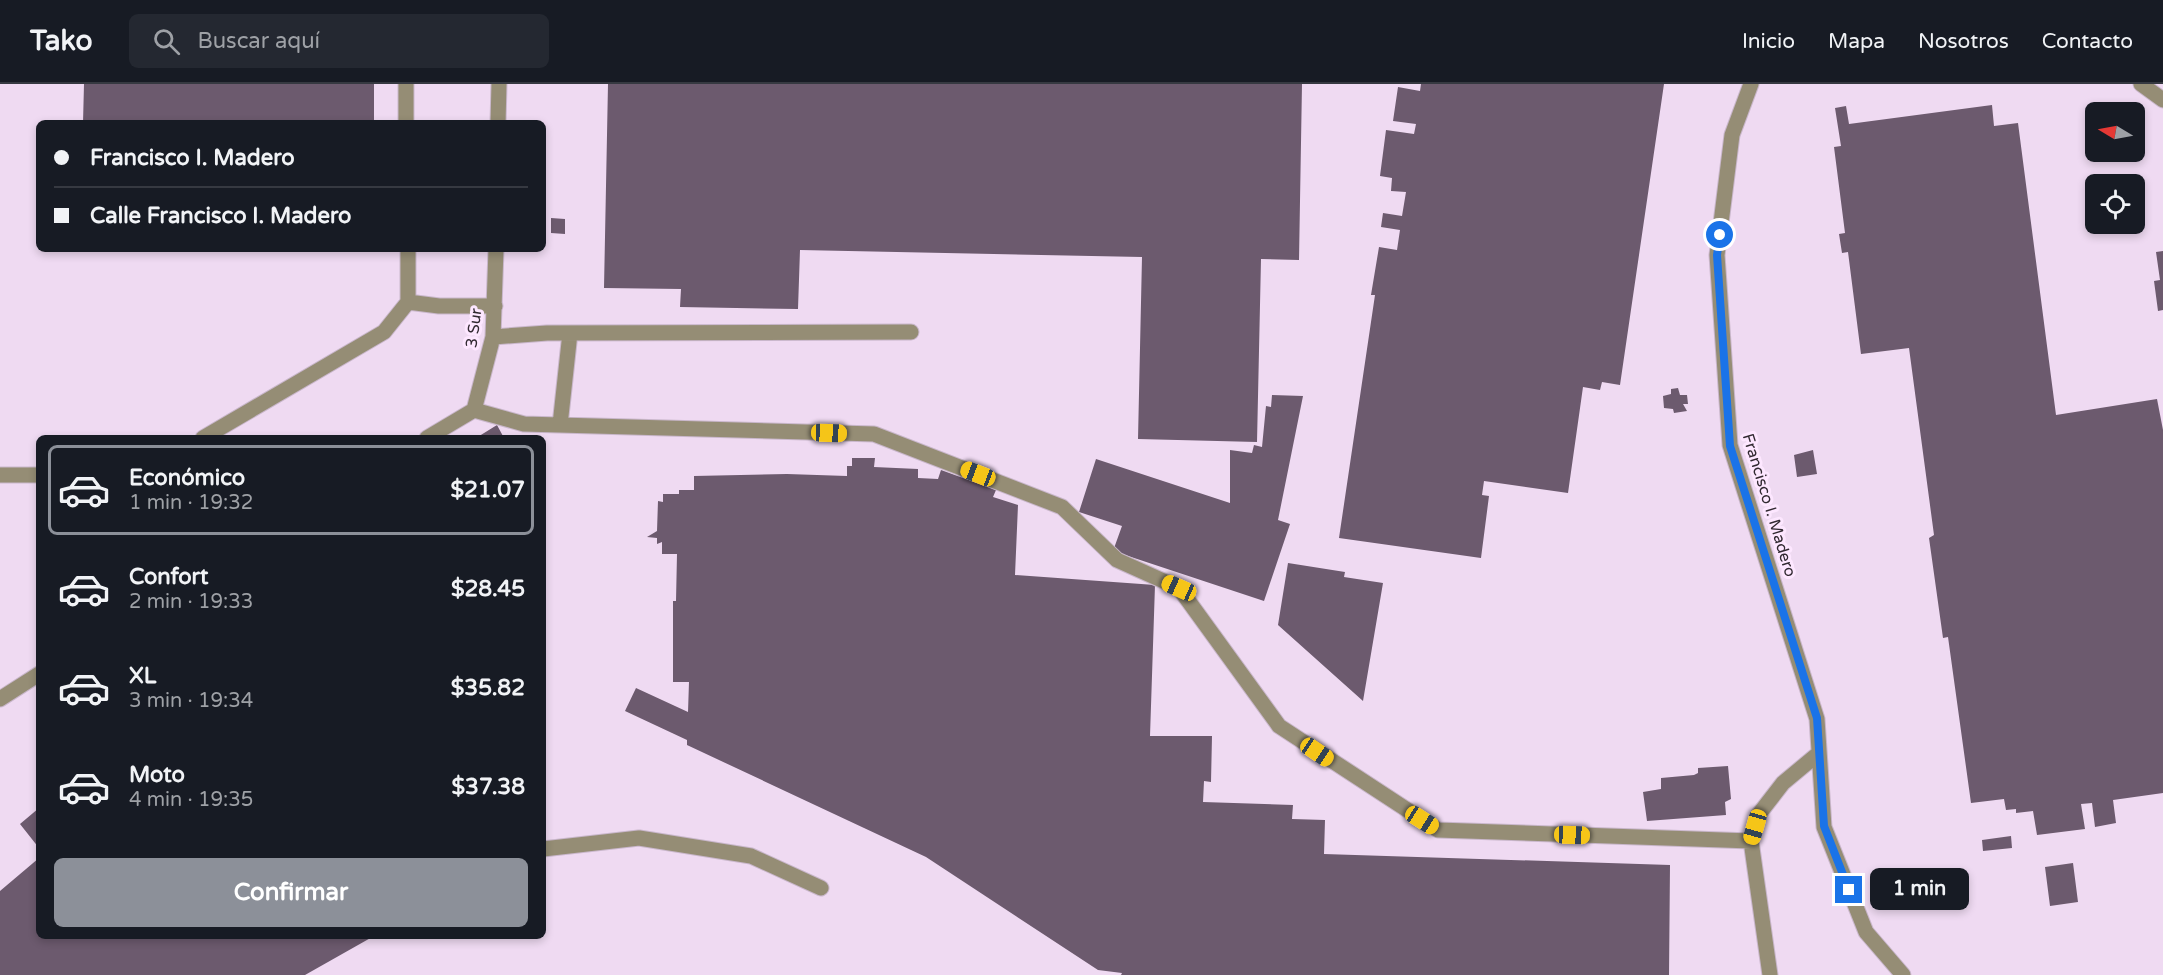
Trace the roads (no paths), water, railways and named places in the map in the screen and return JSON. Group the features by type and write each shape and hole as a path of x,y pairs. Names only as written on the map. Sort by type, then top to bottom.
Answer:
{"street":[{"path":"406,84 406,120"},
{"path":"498,120 499,84"},
{"name":"Francisco I. Madero","path":"1751,84 1732,135 1717,255 1730,446 1817,718 1824,826 1866,932 1904,975"},
{"path":"2141,84 2163,99"},
{"path":"208,435 384,332 408,302 408,252"},
{"name":"3 Sur","path":"474,410 492,337 496,252"},
{"path":"408,302 439,306 495,306"},
{"path":"492,337 570,333 911,332"},
{"path":"560,425 570,333"},
{"path":"432,435 474,410 524,424 874,434 1062,507 1117,560 1179,588 1278,726 1438,830 1751,841"},
{"path":"0,475 36,475"},
{"path":"0,699 36,676"},
{"path":"1770,975 1751,841 1759,814 1783,783 1819,753"},
{"path":"546,849 639,838 751,856 821,888"}]}
